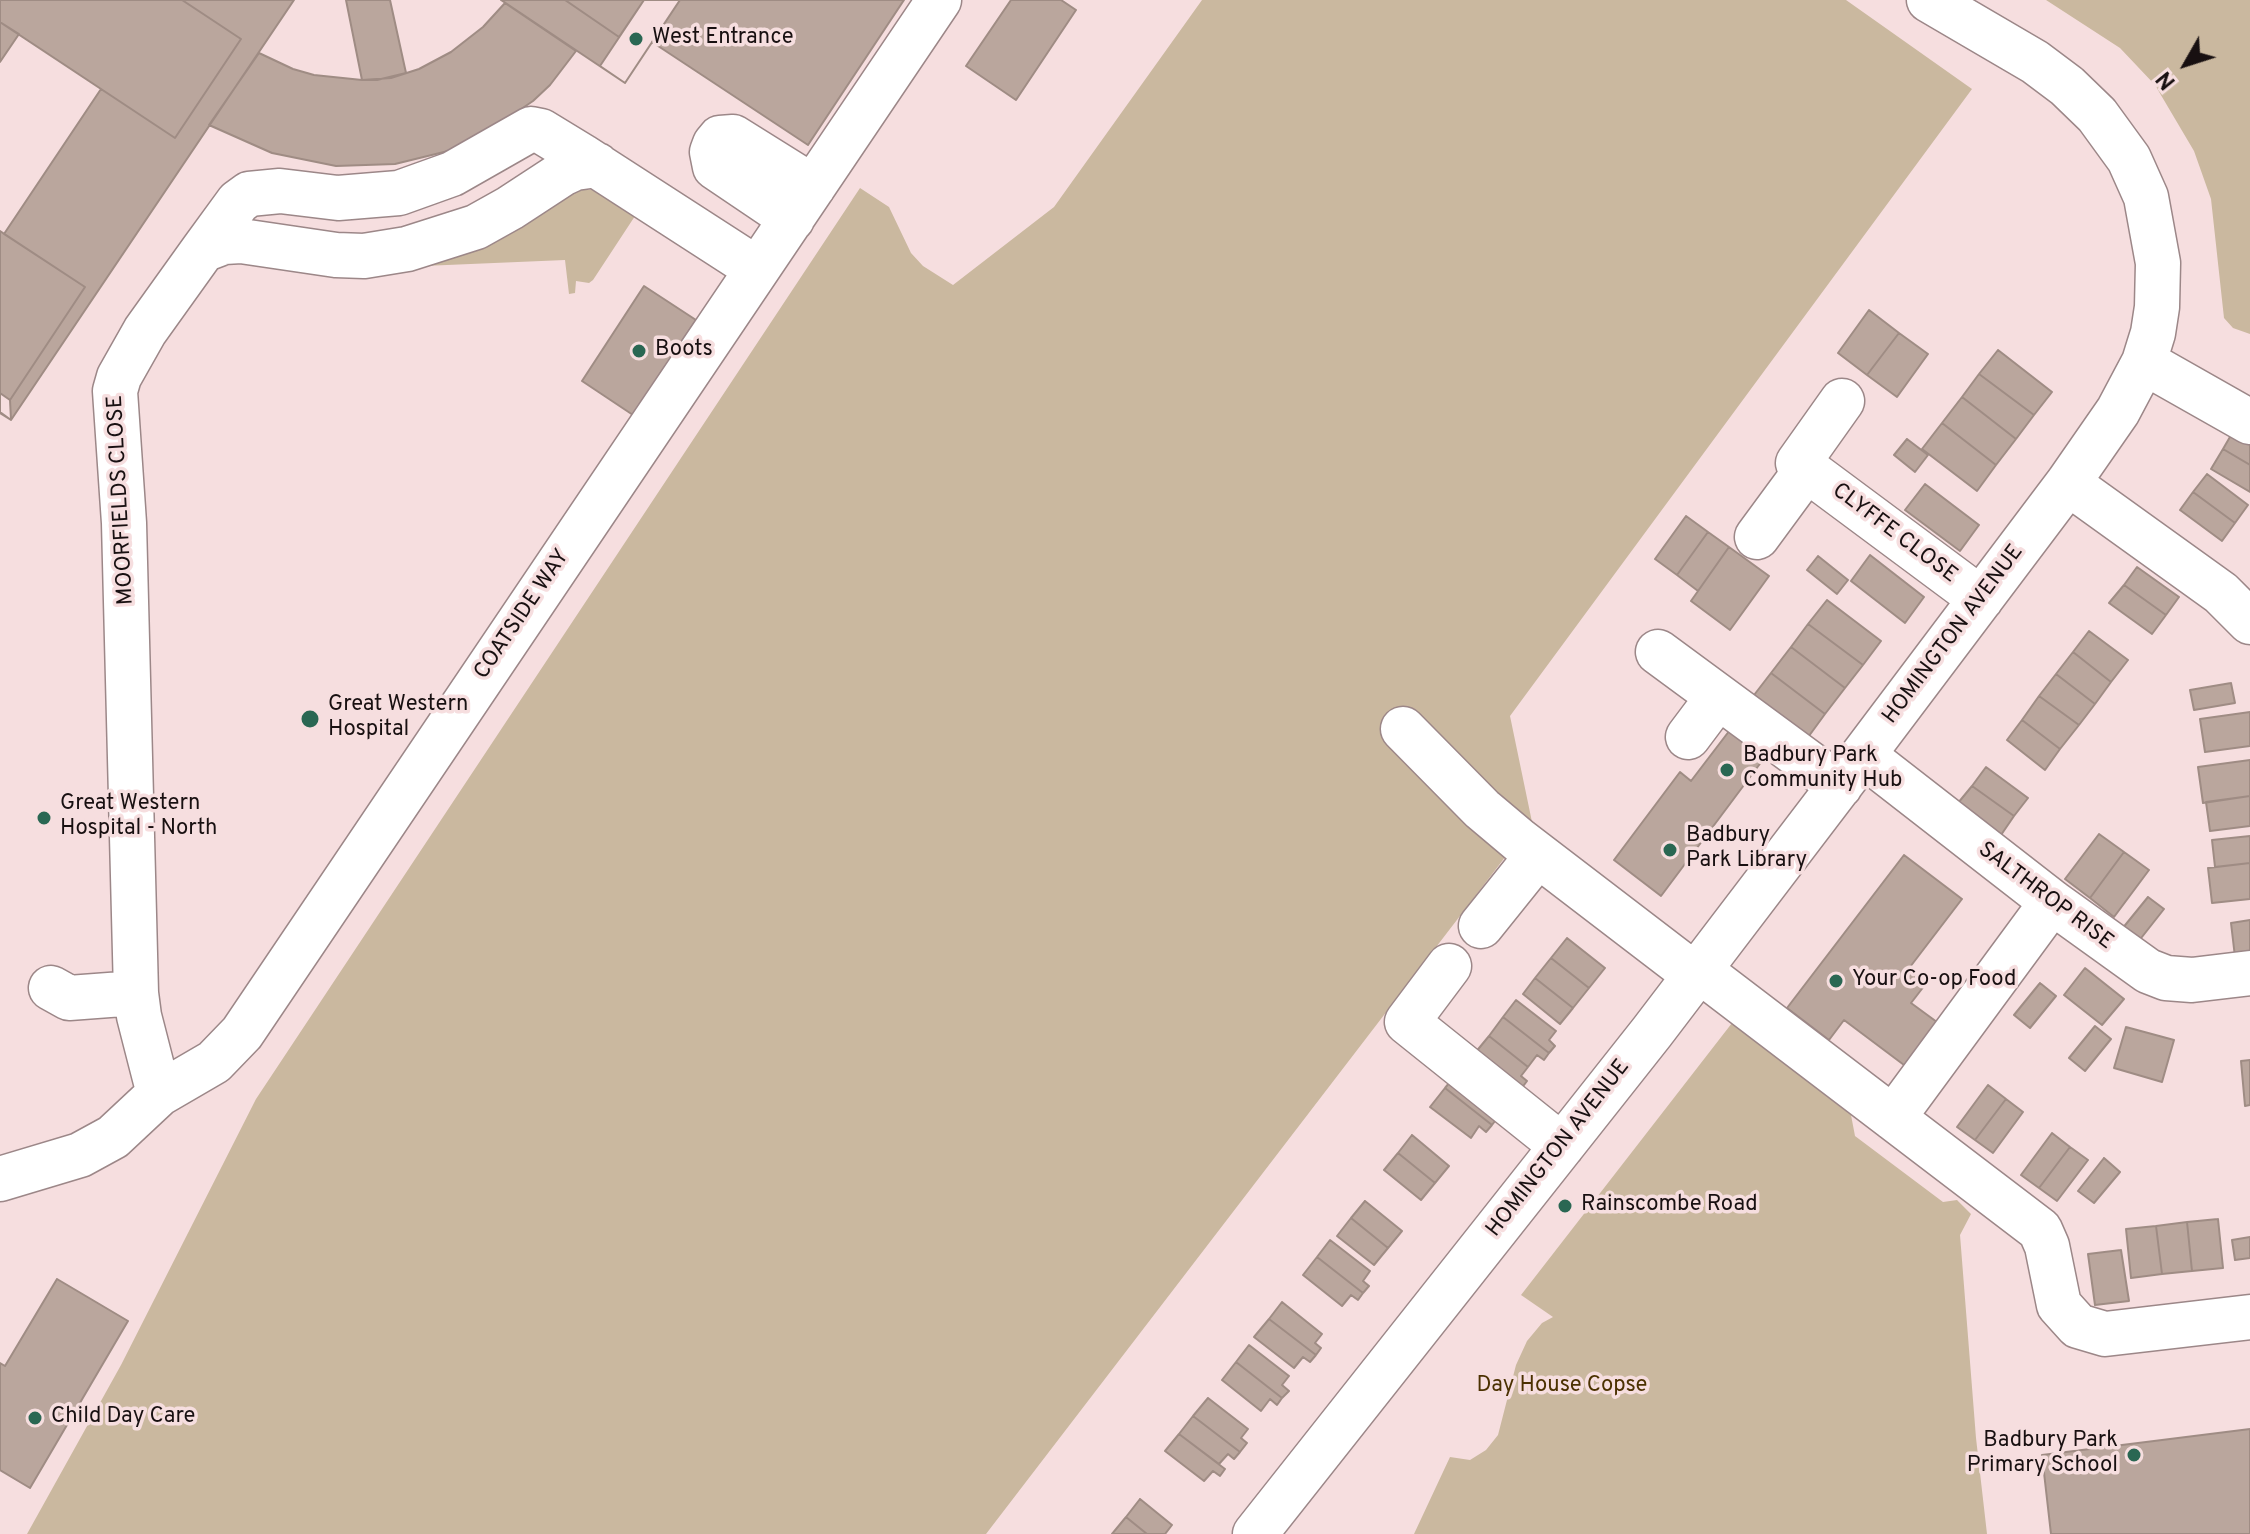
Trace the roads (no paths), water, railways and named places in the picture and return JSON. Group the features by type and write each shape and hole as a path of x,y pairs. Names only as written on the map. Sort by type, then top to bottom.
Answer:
{"street":[{"name":"COATSIDE WAY","path":"0,1179 80,1155 113,1137 159,1094 214,1062 242,1033 939,0"},
{"name":"HOMINGTON AVENUE","path":"1255,1534 1697,973 1981,599 2118,411 2144,362 2157,307 2158,263 2146,197 2129,159 2097,115 2050,72 1929,0"},
{"name":"MOORFIELDS CLOSE","path":"159,1094 139,1016 136,984 124,523 115,391 119,377 145,331 238,202 249,194 280,191 338,198 399,193 452,174 531,129 541,131 597,165"},
{"path":"203,250 224,242 241,241 336,255 364,256 407,249 476,227 562,174 575,168 597,165 757,269"},
{"path":"2144,362 2250,422"},
{"path":"1757,537 1807,469 1798,463 1842,401"},
{"name":"CLYFFE CLOSE","path":"1807,469 1981,599"},
{"path":"2068,483 2221,593 2250,622"},
{"name":"SALTHROP RISE","path":"1658,652 1718,697 1851,770 2052,902 2126,958 2166,978 2192,980 2250,973"},
{"path":"1688,737 1718,697"},
{"path":"1403,729 1482,809 1538,855 2040,1230 2047,1246 2059,1305 2068,1318 2083,1330 2112,1334 2250,1317"},
{"path":"1481,926 1538,855"},
{"path":"1893,1118 2052,902"},
{"path":"1449,966 1407,1022 1562,1146"},
{"path":"51,988 69,998 136,984"}],"place":[{"name":"West Entrance","path":"636,39"},
{"name":"Boots","path":"639,351"},
{"name":"Great Western Hospital","path":"310,719"},
{"name":"Badbury Park Community Hub","path":"1727,770"},
{"name":"Great Western Hospital - North","path":"44,818"},
{"name":"Badbury Park Library","path":"1670,850"},
{"name":"Your Co-op Food","path":"1836,981"},
{"name":"Rainscombe Road","path":"1565,1206"},
{"name":"Child Day Care","path":"35,1418"},
{"name":"Badbury Park Primary School","path":"2134,1455"}],"park label":[{"name":"Day House Copse","path":"1562,1387"}]}
